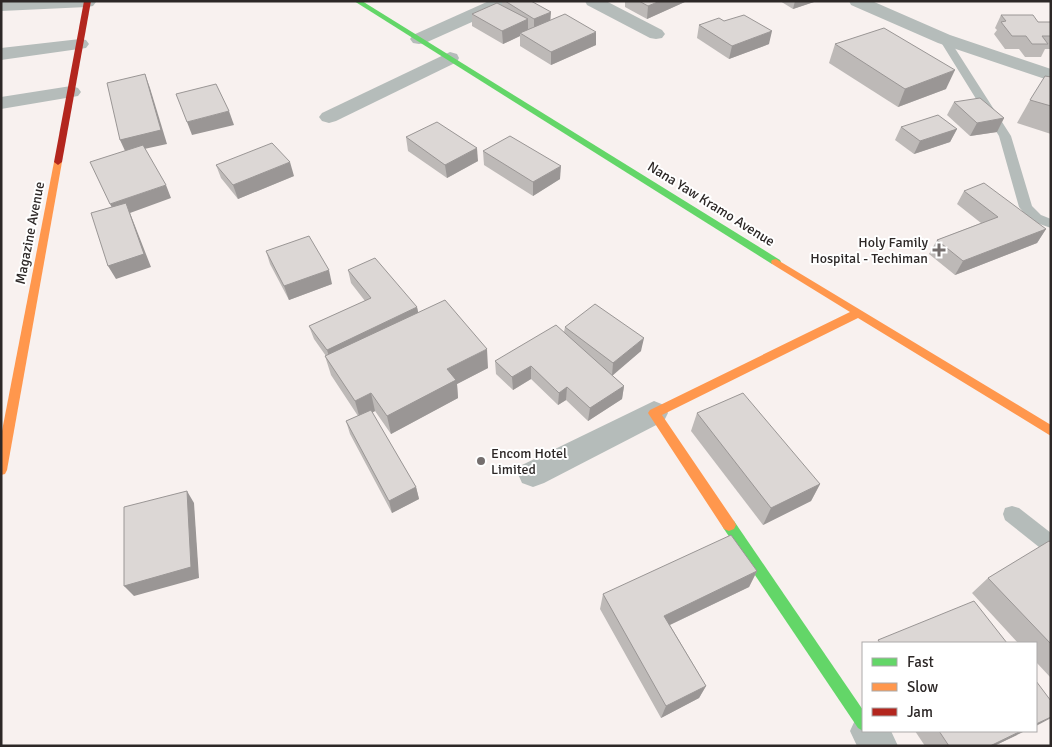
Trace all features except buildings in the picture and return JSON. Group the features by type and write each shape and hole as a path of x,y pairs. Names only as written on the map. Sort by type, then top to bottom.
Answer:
{"street":[{"path":"1,6 88,1"},
{"name":"Magazine Avenue","path":"1,470 88,1"},
{"name":"Nana Yaw Kramo Avenue","path":"357,1 1051,431"},
{"path":"419,39 504,1"},
{"path":"593,1 656,34"},
{"path":"857,1 944,39 1051,75"},
{"path":"1,54 80,44"},
{"path":"329,117 450,58"},
{"path":"1,103 71,92"},
{"path":"532,474 654,412 858,313"},
{"path":"654,412 862,722"},
{"path":"870,732 879,746"}],"lane":[{"path":"944,39 1005,136 1026,207 1036,218 1051,224"},
{"path":"1012,514 1051,545"}],"traffic: fast":[{"path":"357,1 776,262"},
{"path":"729,525 862,722"}],"traffic: slow":[{"path":"1,470 58,162"},
{"path":"776,262 1051,431"},
{"path":"729,525 654,413 858,313"}],"traffic: jam":[{"path":"58,162 88,1"}],"place":[{"name":"Holy Family Hospital - Techiman","path":"939,250"},
{"name":"Encom Hotel Limited","path":"481,461"}]}
